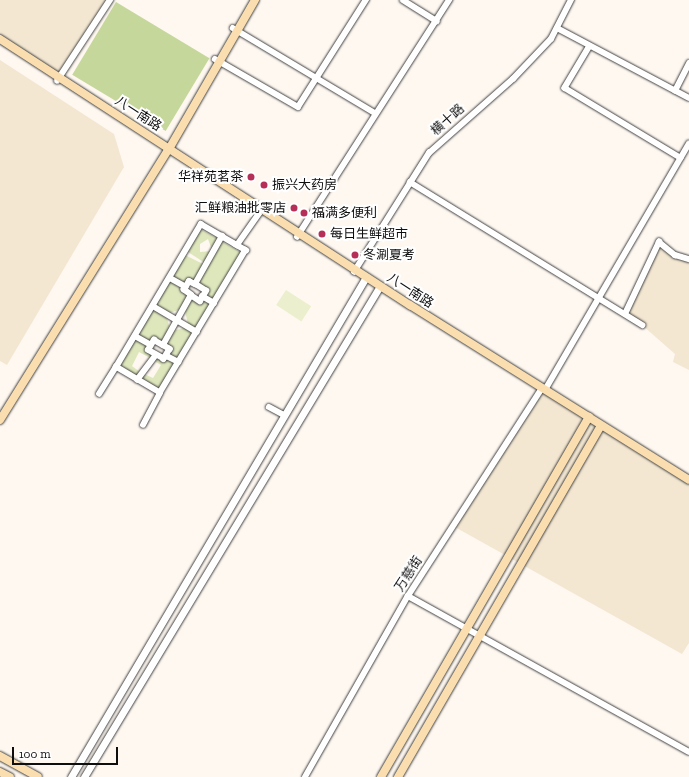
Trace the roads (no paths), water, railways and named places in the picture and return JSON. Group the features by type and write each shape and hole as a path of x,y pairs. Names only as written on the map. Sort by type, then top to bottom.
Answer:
{"main road":[{"path":"235,30 249,0"},
{"path":"0,420 166,149 235,30 255,0"},
{"name":"八一南路","path":"0,39 58,80"},
{"name":"八一南路","path":"0,44 166,149 379,287 588,419 689,480"},
{"path":"0,410 166,149"},
{"path":"381,777 588,419"},
{"name":"八一南路","path":"600,426 689,484"},
{"path":"398,777 600,426"},
{"path":"0,756 38,777"},
{"path":"0,772 10,777"}],"street":[{"path":"58,80 110,0"},
{"path":"217,60 298,107 366,0"},
{"path":"403,0 437,21"},
{"path":"298,235 375,113 437,21 449,0"},
{"name":"横十路","path":"354,271 429,153 514,80 556,28 571,0"},
{"path":"556,28 689,98"},
{"path":"235,30 375,113"},
{"path":"590,46 565,88 681,158"},
{"path":"675,91 689,63"},
{"name":"万慈街","path":"305,777 408,596 601,299 689,144"},
{"path":"410,182 642,325"},
{"path":"235,244 261,211"},
{"path":"99,394 170,278 201,224 246,250 142,425"},
{"path":"195,284 222,236"},
{"path":"625,314 659,242 675,255 689,259"},
{"path":"170,278 186,287"},
{"path":"71,777 365,278"},
{"path":"189,281 195,284 206,291 200,301 184,290 189,281"},
{"path":"84,777 379,287"},
{"path":"163,344 191,295"},
{"path":"202,296 214,303"},
{"path":"153,306 197,332"},
{"path":"135,336 151,345"},
{"path":"154,340 163,344 170,349 164,359 148,350 154,340"},
{"path":"137,380 156,355"},
{"path":"166,356 179,362"},
{"path":"116,367 160,393"},
{"path":"269,407 284,415"},
{"path":"408,596 689,752"}],"place":[{"name":"华祥苑茗茶","path":"251,177"},
{"name":"振兴大药房","path":"264,185"},
{"name":"汇鲜粮油批零店","path":"294,208"},
{"name":"福满多便利","path":"304,213"},
{"name":"每日生鲜超市","path":"322,234"},
{"name":"冬涮夏考","path":"355,255"}]}
